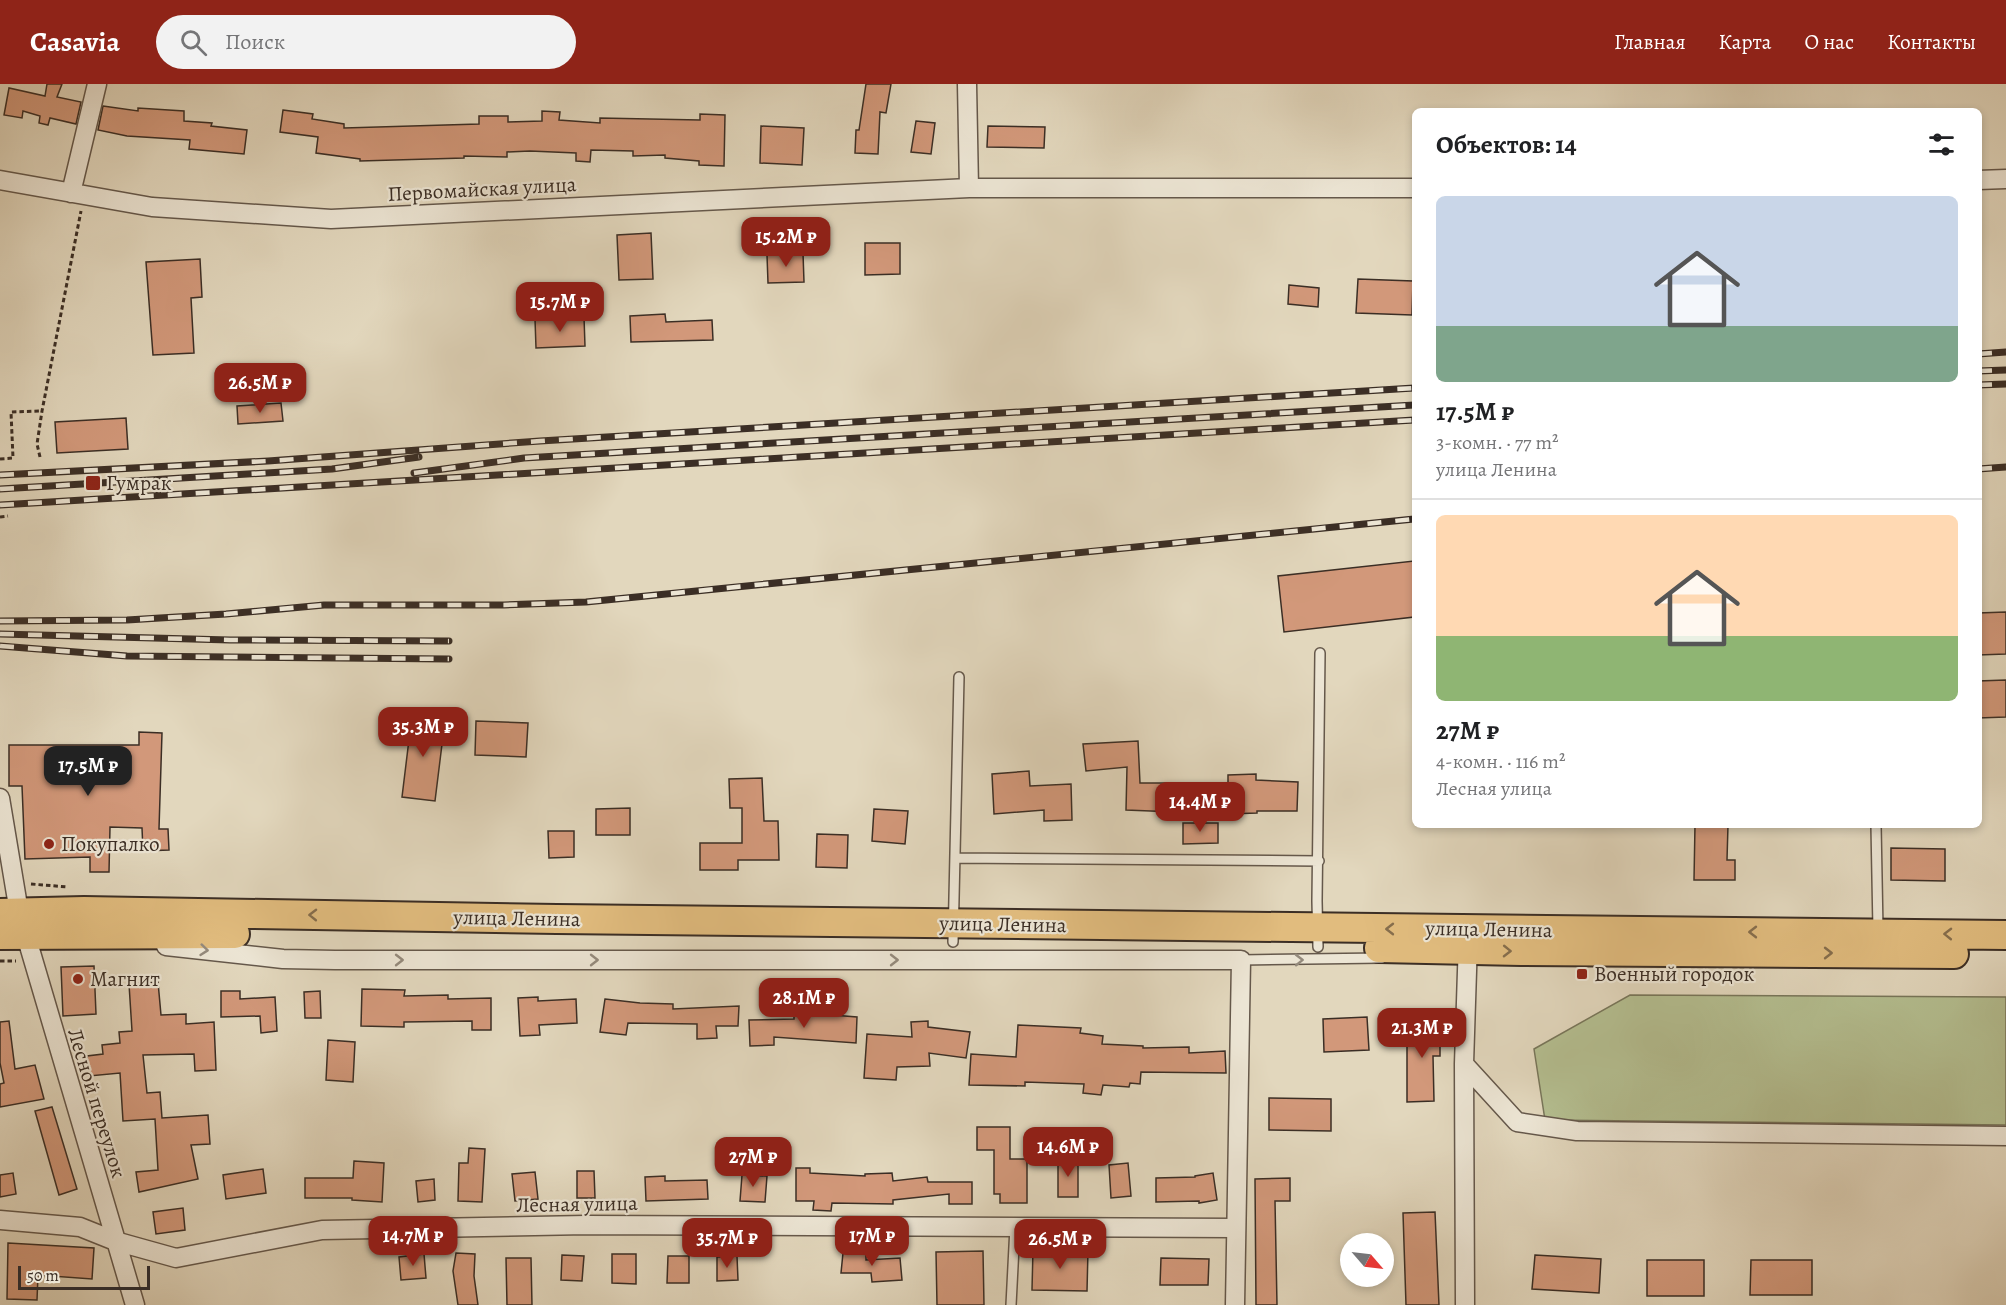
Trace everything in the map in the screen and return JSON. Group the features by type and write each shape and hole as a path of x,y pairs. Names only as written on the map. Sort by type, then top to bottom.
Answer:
{"main road":[{"name":"улица Ленина","path":"11,924 84,911 953,933 1468,940 1878,943 2006,936"},
{"name":"улица Ленина","path":"11,924 84,934 953,933"},
{"name":"улица Ленина","path":"1878,943 2006,955"}],"street":[{"path":"78,194 97,84"},
{"path":"967,84 969,188"},
{"name":"Первомайская улица","path":"0,180 152,207 331,219 969,188 1412,188"},
{"path":"1982,180 2006,180"},
{"name":"Лесной переулок","path":"0,798 13,882 11,924 135,1305"},
{"name":"улица Ленина","path":"84,934 155,945 294,959 1241,960"},
{"path":"1465,1305 1464,1064 1468,940"},
{"path":"1235,1305 1241,960"},
{"path":"1464,1064 1517,1122 1577,1131 2006,1136"},
{"name":"Лесная улица","path":"0,1220 80,1227 115,1241 176,1258 322,1230 586,1225 1235,1228"}],"lane":[{"path":"1319,938 1317,901 1320,653"},
{"path":"953,933 959,677"},
{"path":"1876,828 1878,943"},
{"path":"956,858 1319,861"},
{"path":"1241,960 1396,958"},
{"path":"1011,1305 1016,1227"}],"path":[{"path":"40,457 37,444 78,194"},
{"path":"0,459 13,458 11,412 42,411"},
{"path":"0,517 8,516"},
{"path":"13,882 72,887"}],"green space":[{"path":"1630,995 2006,997 2006,1125 1545,1120 1534,1049"}],"building":[{"path":"47,84 62,84 57,97 81,102 76,124 50,118 48,125 39,123 40,116 23,111 22,118 4,115 9,88 45,96"},
{"path":"866,84 891,84 886,113 880,112 878,154 855,153 856,130 859,130"},
{"path":"103,106 138,111 138,108 184,111 184,121 212,123 211,126 247,130 244,154 189,149 190,140 127,136 98,130"},
{"path":"283,110 313,114 312,119 344,124 344,128 479,124 479,116 508,116 508,122 542,121 542,111 560,112 559,120 600,123 600,118 700,120 700,114 725,115 724,166 699,165 699,161 665,158 665,155 633,156 633,151 591,150 590,162 576,161 576,153 530,151 507,152 507,157 464,156 464,158 360,161 360,159 316,153 318,137 280,132"},
{"path":"916,121 935,123 931,154 911,152"},
{"path":"761,126 804,128 802,165 760,163"},
{"path":"988,126 1045,127 1044,148 987,147"},
{"path":"651,233 653,279 619,280 617,235"},
{"path":"865,243 900,243 900,274 865,275"},
{"path":"803,253 804,282 768,283 767,255"},
{"path":"200,259 202,297 191,298 194,353 153,355 146,262"},
{"path":"1358,279 1412,281 1412,315 1356,313"},
{"path":"1289,285 1319,288 1318,307 1288,304"},
{"path":"665,314 666,322 712,320 713,340 631,342 630,316"},
{"path":"584,317 585,346 536,348 535,319"},
{"path":"281,403 283,421 238,424 237,406"},
{"path":"126,418 128,449 57,453 55,422"},
{"path":"1412,561 1412,617 1284,632 1278,576"},
{"path":"2006,612 2006,654 1982,655 1982,613"},
{"path":"2006,680 2006,717 1982,718 1982,681"},
{"path":"412,715 445,720 435,801 402,797"},
{"path":"476,721 528,723 526,757 475,755"},
{"path":"139,732 162,733 159,829 168,829 169,850 143,851 142,828 110,827 109,872 90,872 90,857 25,859 22,786 9,786 9,745 139,745"},
{"path":"1138,741 1140,783 1174,783 1175,812 1126,810 1127,767 1086,771 1083,744"},
{"path":"1029,771 1030,786 1071,784 1072,820 1044,821 1044,810 994,814 992,774"},
{"path":"1256,774 1256,780 1298,782 1297,811 1228,814 1228,775"},
{"path":"762,778 764,821 778,821 779,860 738,860 738,870 700,870 700,843 742,843 742,808 730,808 729,779"},
{"path":"630,808 630,835 596,835 596,809"},
{"path":"874,809 908,811 905,844 872,841"},
{"path":"1183,823 1218,823 1218,843 1183,844"},
{"path":"1695,828 1728,828 1727,860 1735,860 1735,880 1694,880"},
{"path":"548,831 574,831 574,857 549,858"},
{"path":"817,834 848,835 847,868 816,867"},
{"path":"1891,848 1945,849 1945,881 1891,880"},
{"name":"Магнит","path":"94,966 96,1014 63,1016 61,967"},
{"path":"158,982 161,1015 186,1014 186,1024 214,1022 216,1070 195,1071 194,1054 143,1055 147,1093 160,1092 162,1118 208,1115 210,1144 191,1145 198,1179 139,1192 136,1172 158,1170 155,1119 123,1121 120,1073 89,1076 87,1056 103,1054 102,1045 120,1043 119,1032 132,1031 129,984"},
{"path":"362,989 405,990 404,996 448,995 448,999 491,998 491,1030 472,1030 472,1021 404,1022 404,1027 361,1026"},
{"path":"221,991 240,991 240,999 275,997 277,1031 261,1033 260,1016 221,1017"},
{"path":"320,991 321,1018 305,1018 304,992"},
{"path":"538,997 538,1001 576,999 577,1023 539,1025 540,1035 520,1036 518,998"},
{"path":"605,999 673,1004 673,1009 739,1006 738,1026 716,1026 717,1038 697,1039 697,1024 628,1023 626,1035 600,1032"},
{"path":"794,1012 857,1017 856,1043 774,1037 774,1045 750,1046 749,1020 794,1019"},
{"path":"1367,1017 1369,1050 1324,1052 1323,1019"},
{"path":"1440,1020 1440,1056 1433,1056 1434,1101 1407,1102 1407,1021"},
{"path":"9,1021 15,1069 35,1065 44,1099 0,1107 0,1084 4,1083 0,1063 0,1022"},
{"path":"928,1021 928,1027 970,1032 966,1058 929,1053 930,1066 897,1067 896,1080 864,1078 867,1034 912,1037 911,1022"},
{"path":"1018,1025 1081,1028 1080,1033 1103,1036 1102,1044 1143,1046 1143,1048 1189,1047 1189,1053 1225,1051 1226,1073 1141,1072 1140,1084 1130,1083 1129,1087 1103,1085 1101,1095 1083,1093 1084,1084 1025,1082 1025,1086 969,1085 971,1054 1016,1057"},
{"path":"328,1040 355,1042 353,1082 326,1080"},
{"path":"1269,1098 1331,1099 1331,1131 1269,1130"},
{"path":"52,1107 77,1189 59,1195 35,1111"},
{"path":"977,1127 1010,1127 1010,1159 1027,1159 1027,1203 1000,1203 1000,1194 994,1194 994,1150 977,1150"},
{"path":"1083,1134 1105,1134 1105,1158 1083,1158"},
{"path":"469,1148 485,1149 482,1202 458,1201 459,1163 468,1163"},
{"path":"1078,1158 1078,1197 1058,1197 1058,1159"},
{"path":"354,1161 384,1163 382,1202 352,1200 352,1198 305,1198 305,1178 353,1178"},
{"path":"1128,1163 1131,1196 1111,1198 1109,1165"},
{"path":"796,1168 810,1168 810,1173 865,1176 865,1174 892,1173 893,1181 927,1177 928,1182 972,1182 972,1204 949,1204 949,1194 893,1200 893,1204 832,1203 831,1211 813,1210 814,1201 796,1201"},
{"path":"263,1169 266,1193 226,1199 223,1175"},
{"path":"577,1171 594,1171 595,1198 577,1198"},
{"path":"535,1172 538,1199 515,1201 512,1174"},
{"path":"13,1173 16,1194 0,1197 0,1175"},
{"path":"1213,1173 1217,1200 1199,1203 1199,1201 1156,1202 1156,1178 1195,1177"},
{"path":"742,1175 767,1176 765,1202 740,1201"},
{"path":"665,1176 665,1181 707,1180 708,1199 646,1201 645,1177"},
{"path":"1290,1178 1290,1201 1275,1201 1277,1305 1256,1305 1255,1179"},
{"path":"434,1179 435,1200 418,1202 416,1181"},
{"path":"183,1208 185,1230 156,1234 153,1212"},
{"path":"1435,1212 1439,1305 1406,1305 1403,1213"},
{"path":"8,1243 94,1248 92,1279 38,1275 37,1300 7,1299"},
{"path":"1033,1249 1088,1250 1087,1291 1032,1290"},
{"path":"983,1251 984,1305 937,1305 936,1252"},
{"path":"456,1253 475,1254 474,1276 478,1305 458,1305 453,1271"},
{"path":"843,1253 866,1253 866,1260 900,1258 902,1280 872,1282 871,1273 841,1273"},
{"path":"424,1254 426,1278 401,1280 399,1257"},
{"path":"612,1254 636,1254 636,1284 612,1283"},
{"path":"562,1255 584,1256 582,1281 561,1280"},
{"path":"1535,1255 1601,1259 1599,1293 1532,1289"},
{"path":"668,1256 689,1256 689,1283 667,1283"},
{"path":"737,1256 738,1280 717,1281 717,1257"},
{"path":"506,1258 531,1258 532,1305 507,1305"},
{"path":"1161,1258 1209,1259 1208,1285 1160,1285"},
{"path":"1647,1260 1704,1260 1704,1296 1647,1296"},
{"path":"1751,1260 1812,1260 1812,1295 1750,1295"}],"railway":[{"path":"1982,354 2006,352"},
{"path":"1982,371 2006,370"},
{"path":"1982,385 2006,384"},
{"path":"0,475 268,461 540,441 1412,388"},
{"path":"414,473 524,458 1412,405"},
{"path":"0,505 1412,420"},
{"path":"0,489 332,469 419,457"},
{"path":"1982,469 2006,467"},
{"path":"0,621 127,620 324,605 504,605 586,602 1412,519"},
{"path":"0,634 230,640 449,641"},
{"path":"0,646 127,656 449,659"}],"place":[{"name":"Гумрак","path":"93,483"},
{"name":"Покупалко","path":"49,844"},
{"name":"Военный городок","path":"1582,974"},
{"name":"Магнит","path":"78,979"}]}
